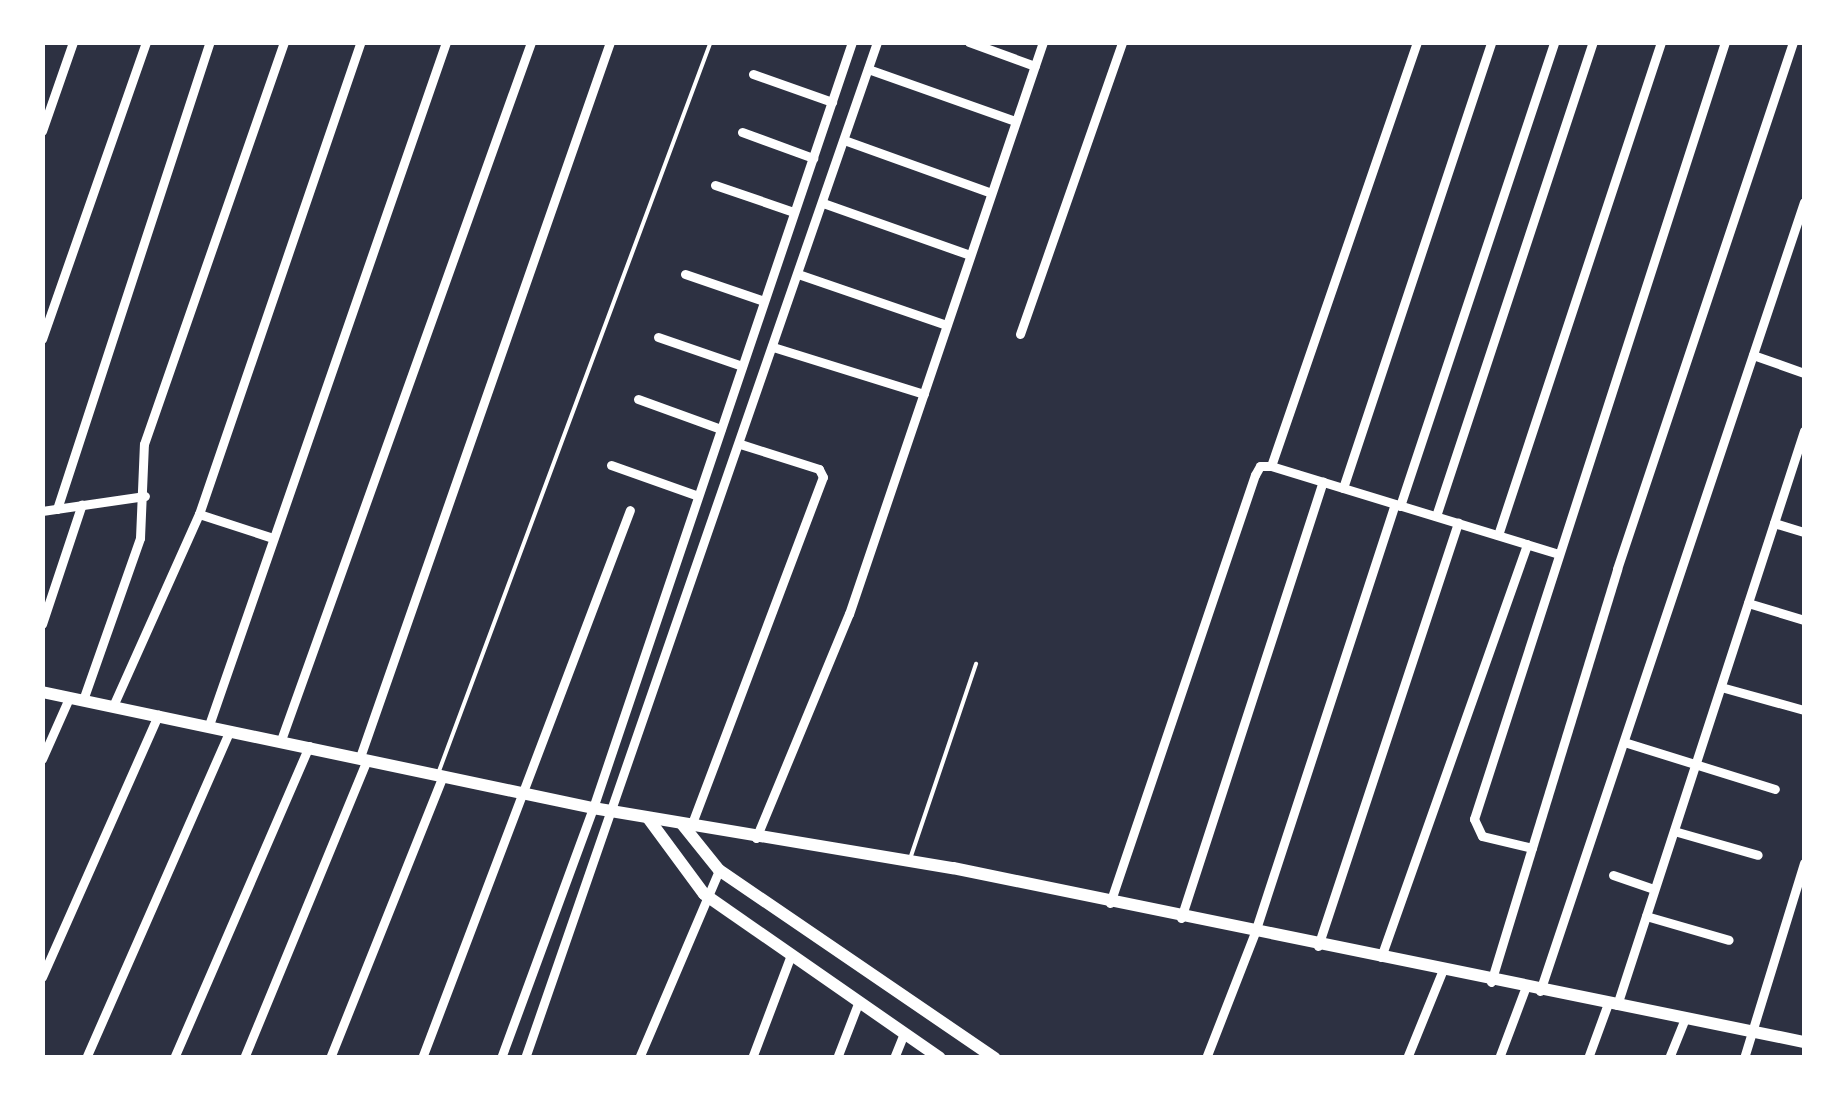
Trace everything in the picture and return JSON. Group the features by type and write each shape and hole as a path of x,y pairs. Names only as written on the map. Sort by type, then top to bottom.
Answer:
{"main road":[{"path":"42,692 593,808 756,838 910,860 1110,905 1684,1022 1804,1042"},
{"path":"648,818 704,894 940,1058"},
{"path":"687,825 719,870 995,1058"}],"street":[{"path":"42,132 73,42"},
{"path":"42,340 146,42"},
{"path":"56,508 210,42"},
{"path":"42,759 76,699 140,538 145,496 144,444 284,42"},
{"path":"114,706 200,514 361,42"},
{"path":"209,725 446,42"},
{"path":"280,740 531,42"},
{"path":"244,1058 364,758 610,42"},
{"path":"524,1058 615,812 877,42"},
{"path":"969,42 1035,66"},
{"path":"756,838 849,614 1043,42"},
{"path":"1020,334 1122,42"},
{"path":"1272,466 1416,42"},
{"path":"1343,488 1491,42"},
{"path":"1206,1058 1254,932 1554,42"},
{"path":"1436,516 1593,42"},
{"path":"1498,535 1661,42"},
{"path":"1532,848 1482,836 1474,819 1725,42"},
{"path":"1490,982 1792,42"},
{"path":"501,1058 593,808 850,43"},
{"path":"868,69 1015,121"},
{"path":"753,74 832,102"},
{"path":"742,132 813,158"},
{"path":"844,140 991,193"},
{"path":"715,186 794,212"},
{"path":"823,202 970,255"},
{"path":"1540,992 1804,202"},
{"path":"684,274 764,301"},
{"path":"798,274 946,325"},
{"path":"658,337 742,366"},
{"path":"773,347 924,394"},
{"path":"1753,355 1804,373"},
{"path":"638,399 721,429"},
{"path":"1588,1058 1646,916 1774,523 1801,453 1804,431"},
{"path":"687,825 822,477 819,469 740,444"},
{"path":"611,464 698,496"},
{"path":"1110,905 1260,466 1272,466 1558,554"},
{"path":"1181,918 1323,482"},
{"path":"42,512 145,496"},
{"path":"42,624 82,504"},
{"path":"422,1058 630,510"},
{"path":"200,514 273,538"},
{"path":"1318,946 1458,523"},
{"path":"1774,523 1804,532"},
{"path":"1380,959 1526,544"},
{"path":"1748,604 1804,620"},
{"path":"1721,687 1804,710"},
{"path":"42,976 158,715"},
{"path":"86,1058 230,729"},
{"path":"1624,742 1775,789"},
{"path":"174,1058 309,746"},
{"path":"330,1058 440,775"},
{"path":"1674,831 1758,855"},
{"path":"1744,1058 1804,863"},
{"path":"640,1058 704,894 719,870"},
{"path":"1613,875 1654,890"},
{"path":"1646,916 1729,940"},
{"path":"752,1058 791,955"},
{"path":"1407,1058 1442,972"},
{"path":"1499,1058 1524,989"},
{"path":"837,1058 860,1001"},
{"path":"1669,1058 1684,1022"},
{"path":"894,1058 904,1032"}],"lane":[{"path":"440,775 710,44"},
{"path":"910,860 976,664"}]}
